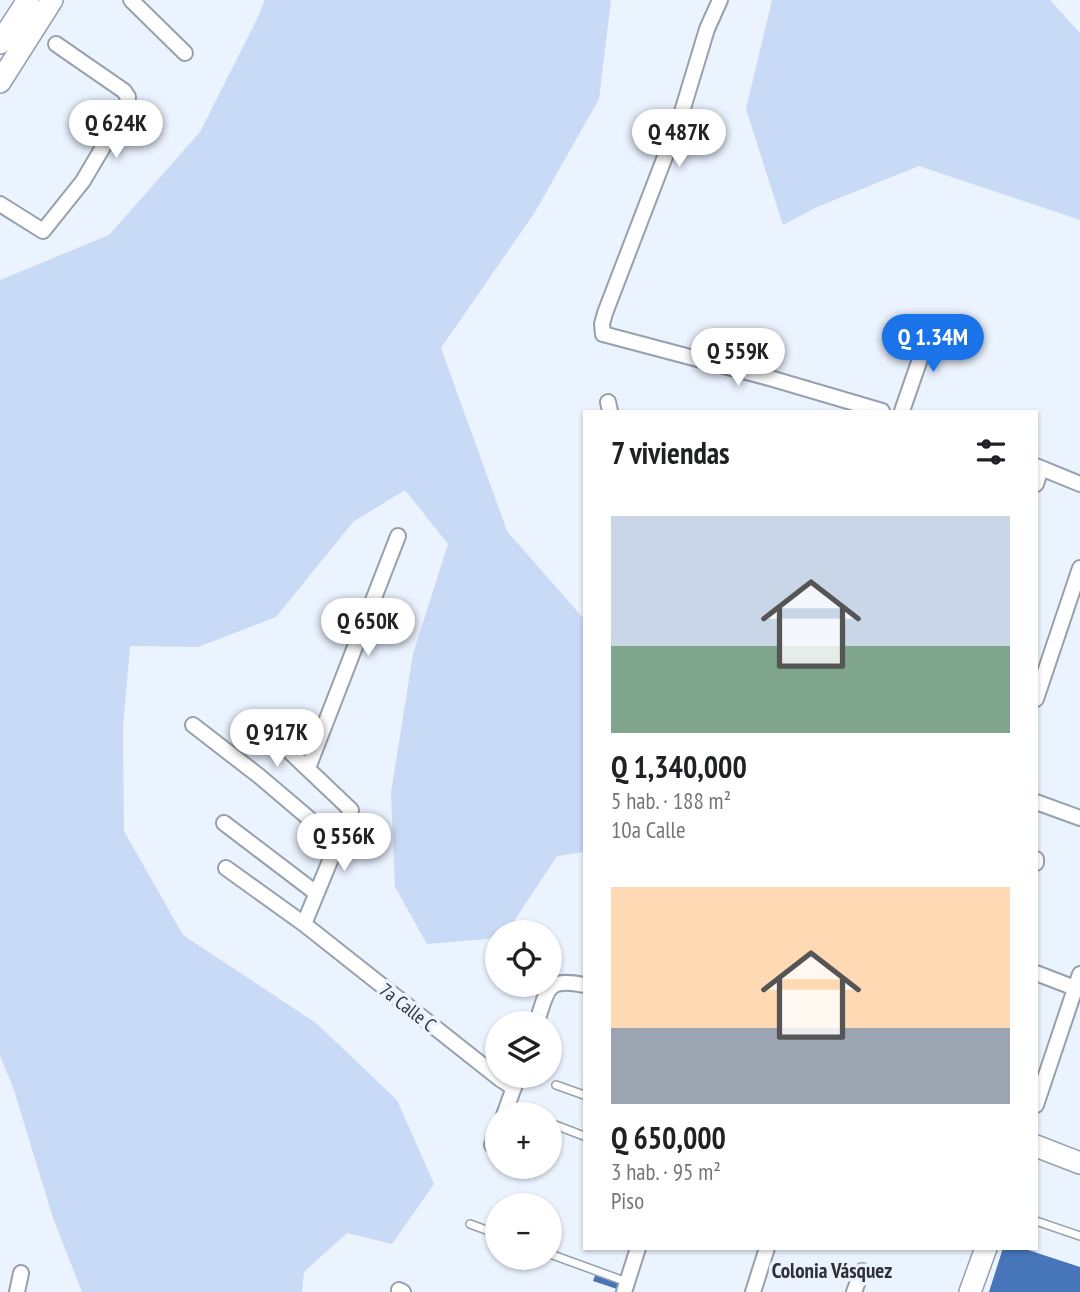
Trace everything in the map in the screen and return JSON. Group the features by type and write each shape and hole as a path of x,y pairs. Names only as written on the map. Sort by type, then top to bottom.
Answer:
{"street":[{"path":"0,43 28,0"},
{"path":"0,82 52,0"},
{"path":"131,0 185,53"},
{"path":"720,0 707,29 681,115 605,313 603,334 879,410"},
{"path":"0,204 43,230 83,181 126,108 128,97 124,92 57,44"},
{"path":"902,410 928,336 938,324"},
{"path":"1038,467 1080,484"},
{"path":"308,768 398,536"},
{"path":"1038,693 1080,568"},
{"path":"193,725 259,776 338,843"},
{"path":"290,752 351,810 304,924"},
{"path":"1038,803 1080,818"},
{"path":"224,823 316,893"},
{"name":"7a Calle C","path":"226,868 304,924 485,1067"},
{"path":"1038,974 1075,989"},
{"path":"1038,1099 1080,974"},
{"path":"541,1011 554,984 568,982 583,985"},
{"path":"1038,1147 1080,1163"},
{"path":"626,1287 637,1250"},
{"path":"752,1292 766,1250"},
{"path":"970,1292 985,1250"},
{"path":"854,1292 862,1271"},
{"path":"17,1292 21,1273"}],"lane":[{"path":"562,1087 583,1095"},
{"path":"562,1128 583,1136"},
{"path":"1038,1222 1080,1236"},
{"path":"471,1224 485,1229"},
{"path":"562,1259 626,1287"}],"shaded area":[{"path":"265,0 611,0 599,99 535,212 441,348 507,531 583,618 583,852 557,856 515,920 485,920 485,939 427,944 395,887 391,793 413,654 448,544 405,490 353,522 276,617 198,647 130,646 123,728 124,831 183,935 316,1023 397,1100 434,1184 392,1244 347,1233 304,1272 302,1292 82,1292 53,1218 13,1087 0,1056 0,280 109,235 200,132"},
{"path":"772,0 1050,0 1080,33 1080,220 919,166 817,207 783,225 746,109"}],"building":[{"path":"1002,1250 1028,1250 1080,1267 1080,1292 989,1292"},
{"path":"596,1273 623,1282 620,1290 593,1281"}],"district":[{"name":"Colonia Vásquez","path":"832,1270"}]}
